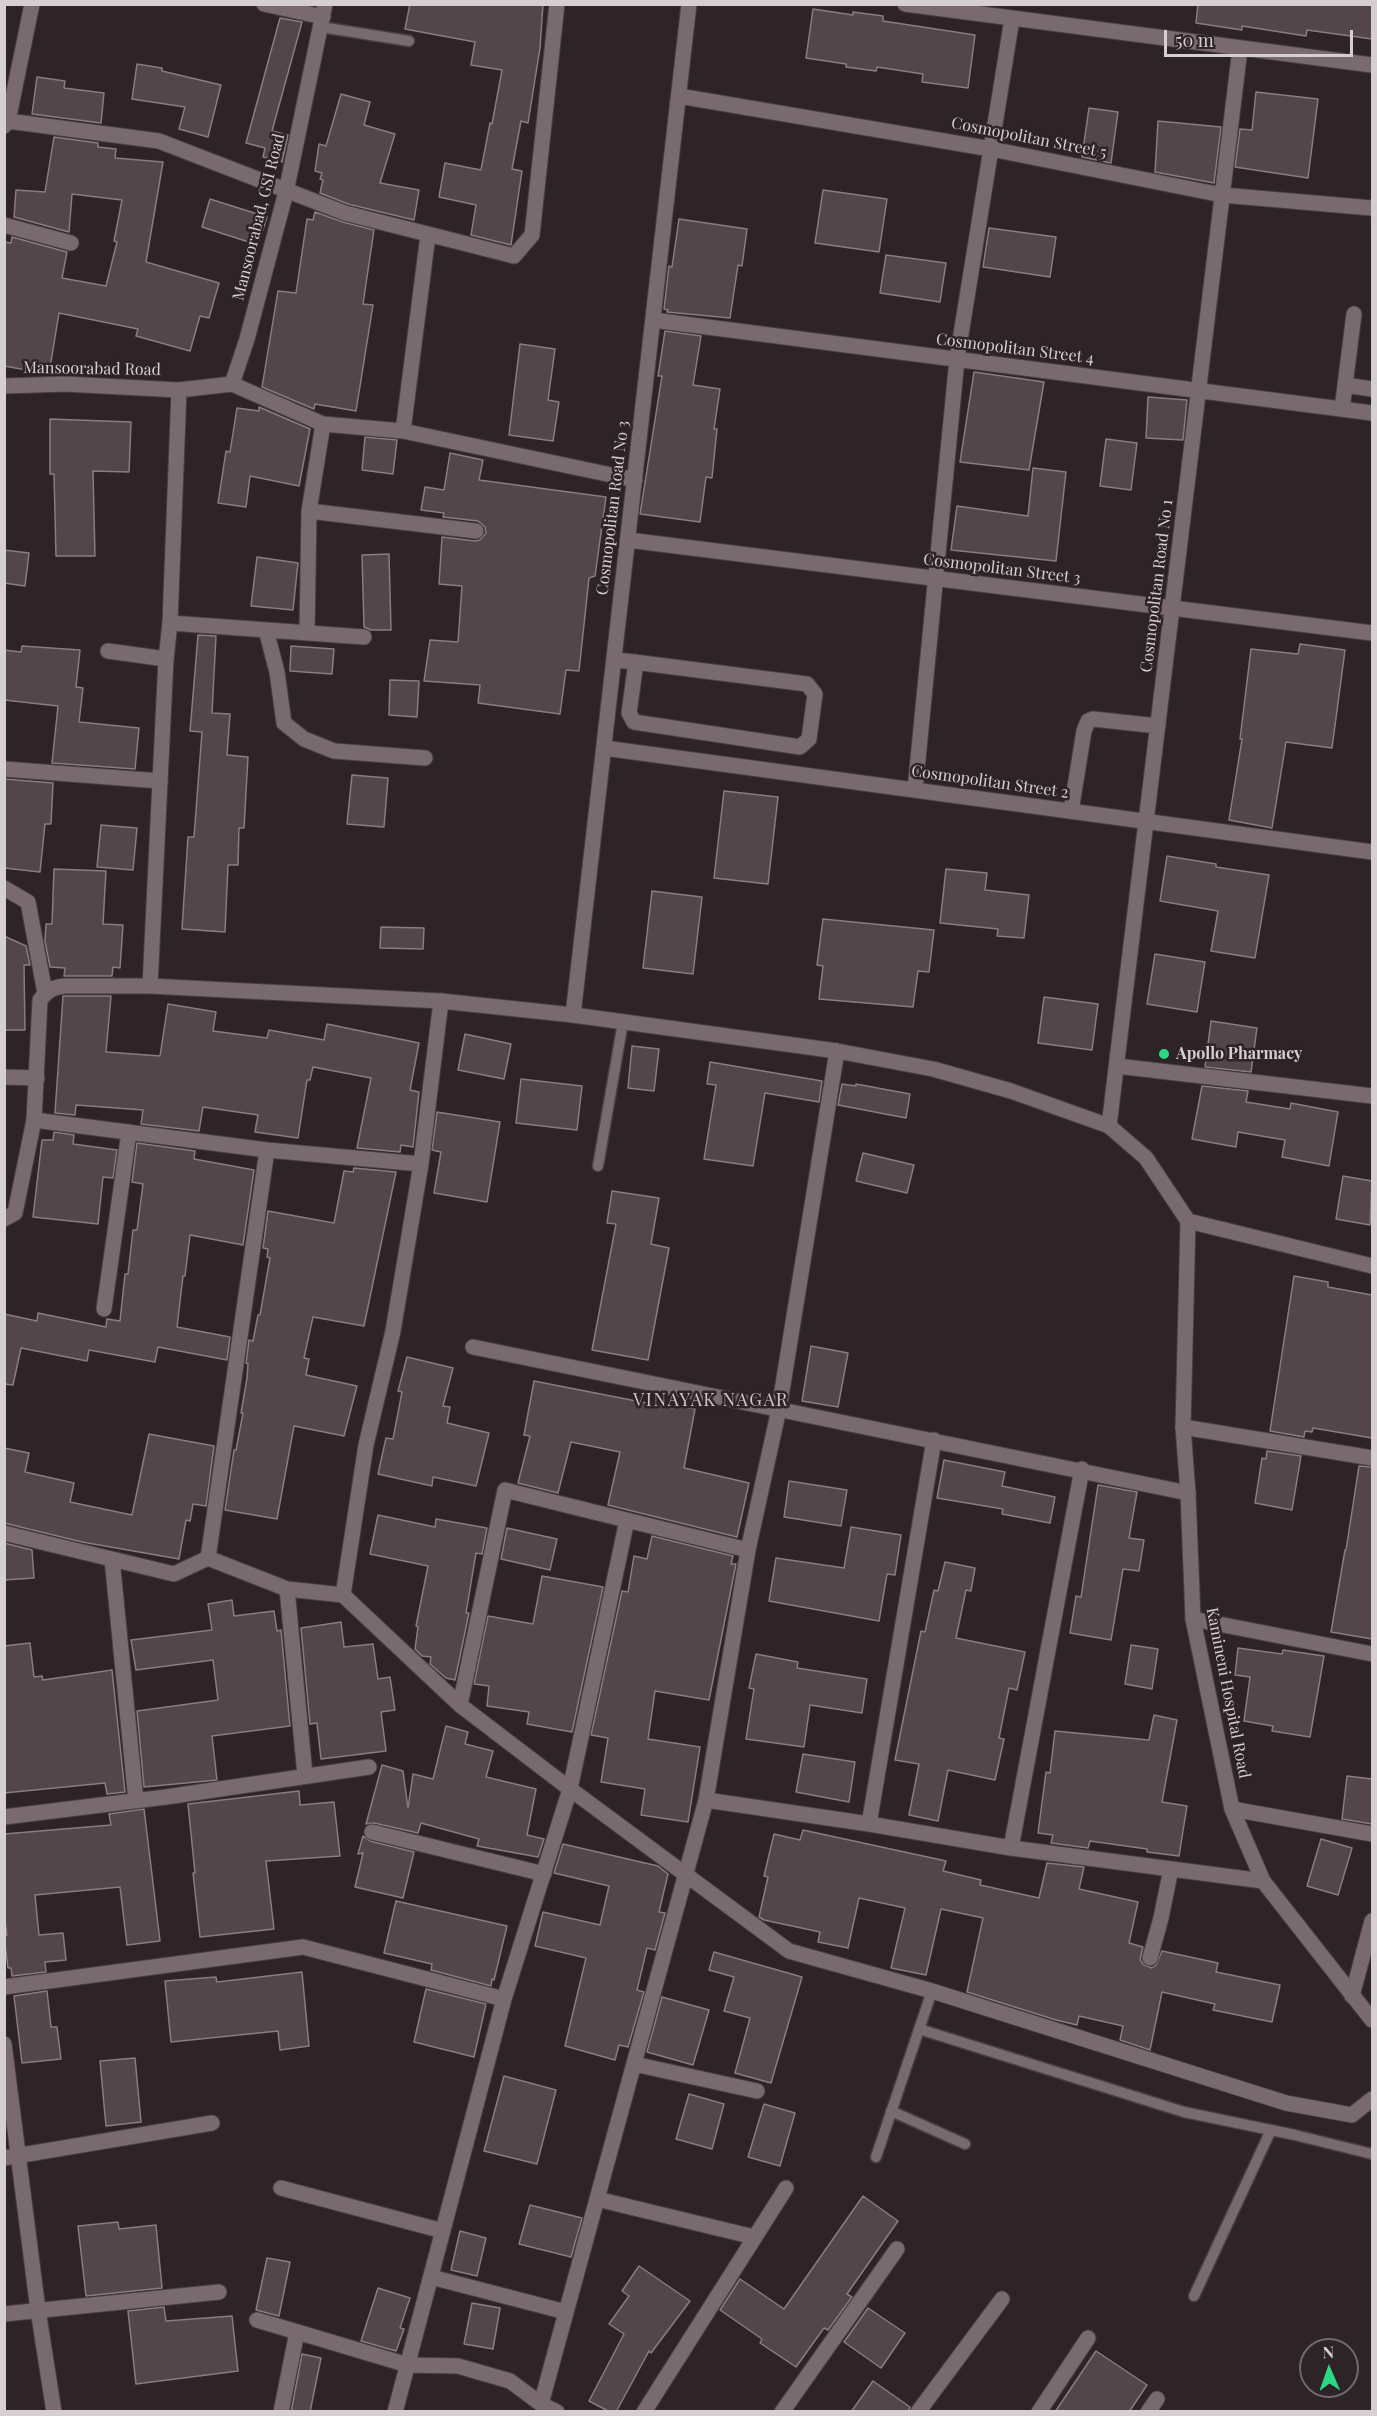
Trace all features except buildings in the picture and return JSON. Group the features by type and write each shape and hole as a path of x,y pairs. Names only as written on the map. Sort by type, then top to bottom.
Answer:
{"street":[{"path":"32,4 7,124 159,141 345,213 514,256 532,235 557,4"},
{"path":"264,4 323,16"},
{"name":"Cosmopolitan Road No 3","path":"573,1015 689,4"},
{"path":"905,4 1372,65"},
{"name":"Mansoorabad, GSI Road","path":"232,384 247,339 286,192 323,16"},
{"path":"915,790 957,359 1012,19"},
{"name":"Cosmopolitan Road No 1","path":"1109,1126 1240,49"},
{"name":"Cosmopolitan Street 5","path":"679,96 991,149 1222,195 1372,207"},
{"path":"4,225 70,243"},
{"path":"403,431 428,235"},
{"path":"1342,409 1354,314"},
{"name":"Cosmopolitan Street 4","path":"653,320 1372,413"},
{"name":"Mansoorabad Road","path":"4,386 65,384 179,390"},
{"path":"150,986 166,659 170,623 179,390 232,384 323,424 403,431 635,480"},
{"path":"1345,385 1372,389"},
{"path":"307,633 309,511 323,424"},
{"path":"309,511 476,531"},
{"name":"Cosmopolitan Street 3","path":"628,540 1372,633"},
{"path":"170,623 364,637"},
{"path":"266,630 277,672 284,723 304,739 334,750 425,758"},
{"path":"108,651 166,659"},
{"path":"614,660 636,662 807,684 815,694 809,739 800,747 634,722 629,713 636,662"},
{"path":"1071,811 1084,731 1089,721 1093,719 1158,726"},
{"name":"Cosmopolitan Street 2","path":"604,748 1372,852"},
{"path":"4,769 160,781"},
{"path":"4,888 28,902 45,993"},
{"path":"8,1215 34,1120 40,1000 54,987 150,986 441,1001 573,1015 837,1051 933,1070 1011,1091 1109,1126 1146,1158 1188,1221 1372,1266"},
{"path":"343,1595 366,1445 393,1331 422,1164 441,1001"},
{"path":"541,2404 706,1800 748,1550 779,1409 837,1051"},
{"path":"1117,1066 1372,1096"},
{"path":"4,1077 37,1078"},
{"path":"34,1120 267,1150 422,1164"},
{"path":"104,1309 129,1132"},
{"path":"208,1558 267,1150"},
{"name":"Kamineni Hospital Road","path":"1188,1221 1183,1426 1188,1493 1192,1619 1232,1809 1263,1881 1372,2020"},
{"path":"473,1347 1082,1469 1188,1493"},
{"path":"1183,1426 1372,1458"},
{"path":"869,1824 934,1440"},
{"path":"1011,1848 1082,1469"},
{"path":"460,1705 505,1490 748,1550"},
{"path":"395,2412 504,1999 570,1789 627,1520"},
{"path":"4,1533 174,1574 208,1558 287,1589 343,1595 460,1705 789,1951 932,1991 1286,2103 1352,2115 1372,2099"},
{"path":"112,1559 136,1801"},
{"path":"287,1589 305,1775"},
{"path":"1192,1619 1372,1654"},
{"path":"4,1817 136,1801 369,1767"},
{"path":"706,1800 1011,1848 1263,1881"},
{"path":"1232,1809 1372,1834"},
{"path":"372,1832 544,1874"},
{"path":"1150,1958 1171,1869"},
{"path":"1352,1996 1372,1921"},
{"path":"4,1987 303,1947 504,1999"},
{"path":"4,2044 12,2157 54,2412"},
{"path":"634,2064 757,2091"},
{"path":"12,2157 212,2123"},
{"path":"281,2188 444,2231"},
{"path":"644,2412 786,2188"},
{"path":"597,2199 754,2237"},
{"path":"782,2412 897,2249"},
{"path":"431,2277 566,2312"},
{"path":"4,2314 219,2292"},
{"path":"918,2412 1002,2299"},
{"path":"257,2320 408,2365 458,2366 510,2381 541,2404 557,2412"},
{"path":"281,2412 297,2332"},
{"path":"1039,2412 1088,2338"}],"lane":[{"path":"323,16 409,41"},
{"path":"598,1166 623,1022"},
{"path":"876,2157 932,1991"},
{"path":"919,2029 1184,2112 1372,2154"},
{"path":"891,2111 965,2144"},
{"path":"1194,2296 1271,2130"}],"place":[{"name":"Apollo Pharmacy","path":"1164,1054"}],"district":[{"name":"VINAYAK NAGAR","path":"711,1400"}]}
